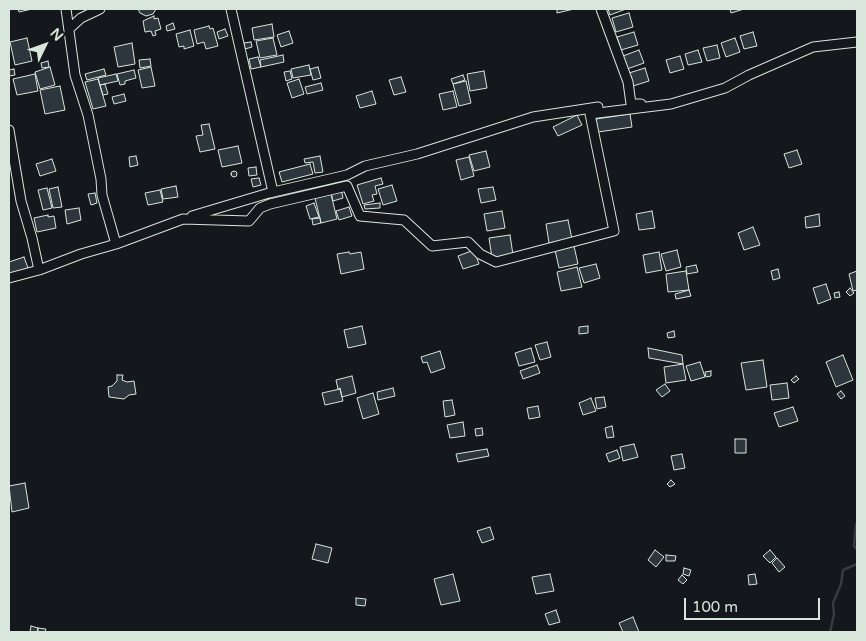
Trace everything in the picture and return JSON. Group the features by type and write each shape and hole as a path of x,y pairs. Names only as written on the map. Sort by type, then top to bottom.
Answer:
{"street":[{"path":"66,9 75,75 88,115 101,179 102,196 116,244"},
{"path":"69,29 81,18 100,9"},
{"path":"231,9 273,192"},
{"path":"601,9 628,82 631,104"},
{"path":"184,219 249,221 260,208 270,204 347,186 360,216 404,220 432,246 468,242 480,254 496,262 614,231 590,114 671,104 725,88 749,75 813,47 857,42"},
{"path":"9,278 39,270 184,219 273,192 347,175 365,166 417,154 533,117 631,104 671,104"},
{"path":"9,130 21,201 39,270"}],"building":[{"path":"18,9 32,9 19,12"},
{"path":"138,9 156,9 153,14 146,16 140,13"},
{"path":"557,9 574,9 557,13"},
{"path":"608,9 626,9 610,15"},
{"path":"730,9 744,9 731,13"},
{"path":"629,13 633,27 616,32 612,18"},
{"path":"154,16 154,19 158,18 161,29 155,31 156,35 153,36 151,31 145,32 143,21"},
{"path":"173,23 175,29 167,31 166,26"},
{"path":"272,24 274,37 254,40 252,28"},
{"path":"209,26 210,29 213,28 218,46 206,49 204,42 197,44 194,30"},
{"path":"225,29 228,36 219,39 217,32"},
{"path":"190,30 194,46 184,49 184,46 179,47 176,34"},
{"path":"289,31 293,43 281,47 277,35"},
{"path":"634,32 638,45 621,50 617,37"},
{"path":"753,32 757,46 744,49 740,36"},
{"path":"27,38 32,61 15,65 10,42"},
{"path":"273,38 277,55 260,58 256,41"},
{"path":"735,38 740,52 726,57 721,43"},
{"path":"251,42 252,47 245,49 244,43"},
{"path":"132,43 135,64 118,67 114,47"},
{"path":"717,45 720,58 707,61 703,48"},
{"path":"639,50 644,63 627,69 623,56"},
{"path":"698,50 702,62 688,65 685,54"},
{"path":"283,55 284,62 261,67 260,60"},
{"path":"680,56 684,69 670,73 666,60"},
{"path":"258,57 261,67 251,69 249,59"},
{"path":"150,59 151,66 140,68 139,60"},
{"path":"48,61 49,67 42,68 41,63"},
{"path":"309,65 311,75 293,78 291,69"},
{"path":"50,67 55,85 40,89 35,72"},
{"path":"151,67 155,86 142,88 138,70"},
{"path":"318,67 321,78 313,80 310,69"},
{"path":"645,68 649,81 633,86 629,73"},
{"path":"14,69 15,75 9,76 9,70"},
{"path":"104,69 106,75 87,80 85,74"},
{"path":"134,70 136,78 125,81 125,84 120,85 117,74"},
{"path":"290,71 292,79 286,81 284,72"},
{"path":"484,71 487,88 470,91 467,74"},
{"path":"35,74 38,91 17,95 13,79"},
{"path":"116,74 118,81 100,85 98,78"},
{"path":"463,75 465,80 453,84 451,79"},
{"path":"401,77 406,92 394,95 389,80"},
{"path":"98,79 106,106 93,109 85,82"},
{"path":"299,79 304,94 292,98 287,83"},
{"path":"466,81 471,103 459,106 453,84"},
{"path":"321,83 323,90 307,94 305,87"},
{"path":"105,84 108,94 103,95 100,85"},
{"path":"60,86 65,110 45,114 40,90"},
{"path":"372,91 376,104 360,108 356,96"},
{"path":"453,91 457,107 443,110 439,94"},
{"path":"124,94 126,101 114,104 112,97"},
{"path":"630,114 632,127 598,132 596,119"},
{"path":"577,115 582,125 558,136 553,127"},
{"path":"209,124 215,149 200,152 196,136 203,135 201,125"},
{"path":"238,146 242,163 222,167 218,150"},
{"path":"797,150 802,164 789,168 784,154"},
{"path":"486,151 490,167 474,171 469,155"},
{"path":"136,156 138,165 130,167 129,157"},
{"path":"320,156 323,172 315,173 313,162 305,163 304,159"},
{"path":"469,157 474,176 461,180 456,160"},
{"path":"52,159 56,171 40,176 36,164"},
{"path":"310,164 313,174 282,182 279,172"},
{"path":"256,167 257,175 249,176 248,168"},
{"path":"234,171 237,174 234,177 231,174"},
{"path":"259,178 261,185 253,187 251,179"},
{"path":"381,178 383,184 375,186 377,194 372,195 374,201 363,204 357,185"},
{"path":"392,185 397,201 383,205 378,189"},
{"path":"176,186 178,197 163,199 161,189"},
{"path":"58,187 62,207 53,208 49,189"},
{"path":"493,187 496,200 481,203 478,189"},
{"path":"47,188 52,208 43,210 38,190"},
{"path":"341,189 343,198 333,201 331,192"},
{"path":"160,190 163,202 148,205 145,193"},
{"path":"95,193 97,203 91,205 88,194"},
{"path":"331,194 337,219 321,223 315,198"},
{"path":"314,203 319,217 310,219 306,206"},
{"path":"380,203 380,208 365,209 364,205"},
{"path":"349,207 352,216 339,220 336,211"},
{"path":"79,208 81,220 67,224 65,210"},
{"path":"502,211 505,228 487,231 484,214"},
{"path":"652,211 655,228 639,230 636,214"},
{"path":"819,214 820,226 806,228 805,217"},
{"path":"48,215 48,217 54,216 56,228 37,232 34,218"},
{"path":"320,218 321,223 313,225 312,219"},
{"path":"568,220 572,239 549,243 546,224"},
{"path":"753,227 760,245 744,250 738,233"},
{"path":"510,235 513,255 492,258 489,238"},
{"path":"574,246 578,264 559,268 555,250"},
{"path":"474,250 479,264 463,269 458,256"},
{"path":"677,250 681,267 666,271 661,254"},
{"path":"349,252 350,254 361,252 364,269 341,274 337,254"},
{"path":"659,252 662,270 646,273 643,255"},
{"path":"24,257 28,268 9,275 9,262"},
{"path":"596,264 600,278 584,283 579,268"},
{"path":"696,265 698,272 687,274 686,267"},
{"path":"577,267 582,287 561,291 557,272"},
{"path":"778,269 780,278 773,280 771,271"},
{"path":"686,271 689,290 668,292 666,274"},
{"path":"857,271 857,290 853,291 849,274"},
{"path":"826,284 831,299 818,304 813,288"},
{"path":"850,288 854,293 850,296 846,292"},
{"path":"689,290 691,296 676,299 675,294"},
{"path":"839,292 840,297 835,298 834,293"},
{"path":"362,326 366,344 348,348 344,330"},
{"path":"588,326 588,333 579,334 579,327"},
{"path":"674,331 675,337 668,338 667,333"},
{"path":"547,342 551,357 540,360 535,345"},
{"path":"531,348 535,362 519,366 515,353"},
{"path":"648,348 682,355 683,364 649,358"},
{"path":"440,351 445,368 431,373 427,362 423,363 421,357"},
{"path":"843,355 853,380 836,387 826,362"},
{"path":"763,360 767,387 746,390 741,363"},
{"path":"700,362 705,377 691,381 686,366"},
{"path":"683,364 686,380 666,383 664,367"},
{"path":"537,365 540,373 523,379 520,371"},
{"path":"711,371 711,376 706,377 705,372"},
{"path":"117,375 123,375 122,380 127,382 134,381 136,394 129,395 124,399 109,397 108,387 117,381"},
{"path":"352,376 356,393 342,397 336,380"},
{"path":"796,376 799,379 794,383 791,380"},
{"path":"787,383 789,398 772,400 770,385"},
{"path":"665,384 670,391 662,397 656,390"},
{"path":"393,388 395,396 378,400 377,392"},
{"path":"340,389 343,401 325,405 322,393"},
{"path":"841,391 845,396 841,399 837,394"},
{"path":"373,393 379,414 363,419 357,398"},
{"path":"604,397 606,407 597,409 595,398"},
{"path":"591,398 596,411 583,415 579,403"},
{"path":"452,400 455,415 445,417 443,401"},
{"path":"538,406 540,417 529,419 527,408"},
{"path":"793,407 798,421 779,427 774,413"},
{"path":"463,422 465,436 450,438 447,425"},
{"path":"612,426 614,437 607,438 605,428"},
{"path":"482,428 483,435 476,436 475,429"},
{"path":"735,439 746,439 746,453 735,453"},
{"path":"634,444 638,457 623,461 620,447"},
{"path":"487,449 489,456 458,462 456,454"},
{"path":"617,450 620,458 609,462 606,454"},
{"path":"682,454 685,468 674,470 671,456"},
{"path":"671,480 675,484 670,487 667,484"},
{"path":"25,483 29,508 12,512 9,486"},
{"path":"490,527 494,539 482,543 477,531"},
{"path":"316,544 332,548 328,563 312,559"},
{"path":"655,550 664,557 656,567 648,560"},
{"path":"770,550 776,557 770,563 763,556"},
{"path":"666,555 676,556 675,561 666,561"},
{"path":"777,558 785,567 779,572 772,563"},
{"path":"684,568 691,570 689,576 683,574"},
{"path":"453,574 460,601 441,605 434,579"},
{"path":"550,574 554,591 536,594 532,577"},
{"path":"755,574 757,584 749,585 748,575"},
{"path":"682,575 687,580 683,584 678,580"},
{"path":"356,598 366,599 365,606 356,605"},
{"path":"556,610 560,622 549,625 545,614"},
{"path":"633,617 639,632 623,632 619,623"},
{"path":"31,626 38,628 37,632 30,632"},
{"path":"38,628 46,629 45,632 38,632"}],"waterway":[{"path":"857,524 854,546 857,549"},
{"path":"830,632 834,615 833,603 841,584 843,570 857,564"}]}
